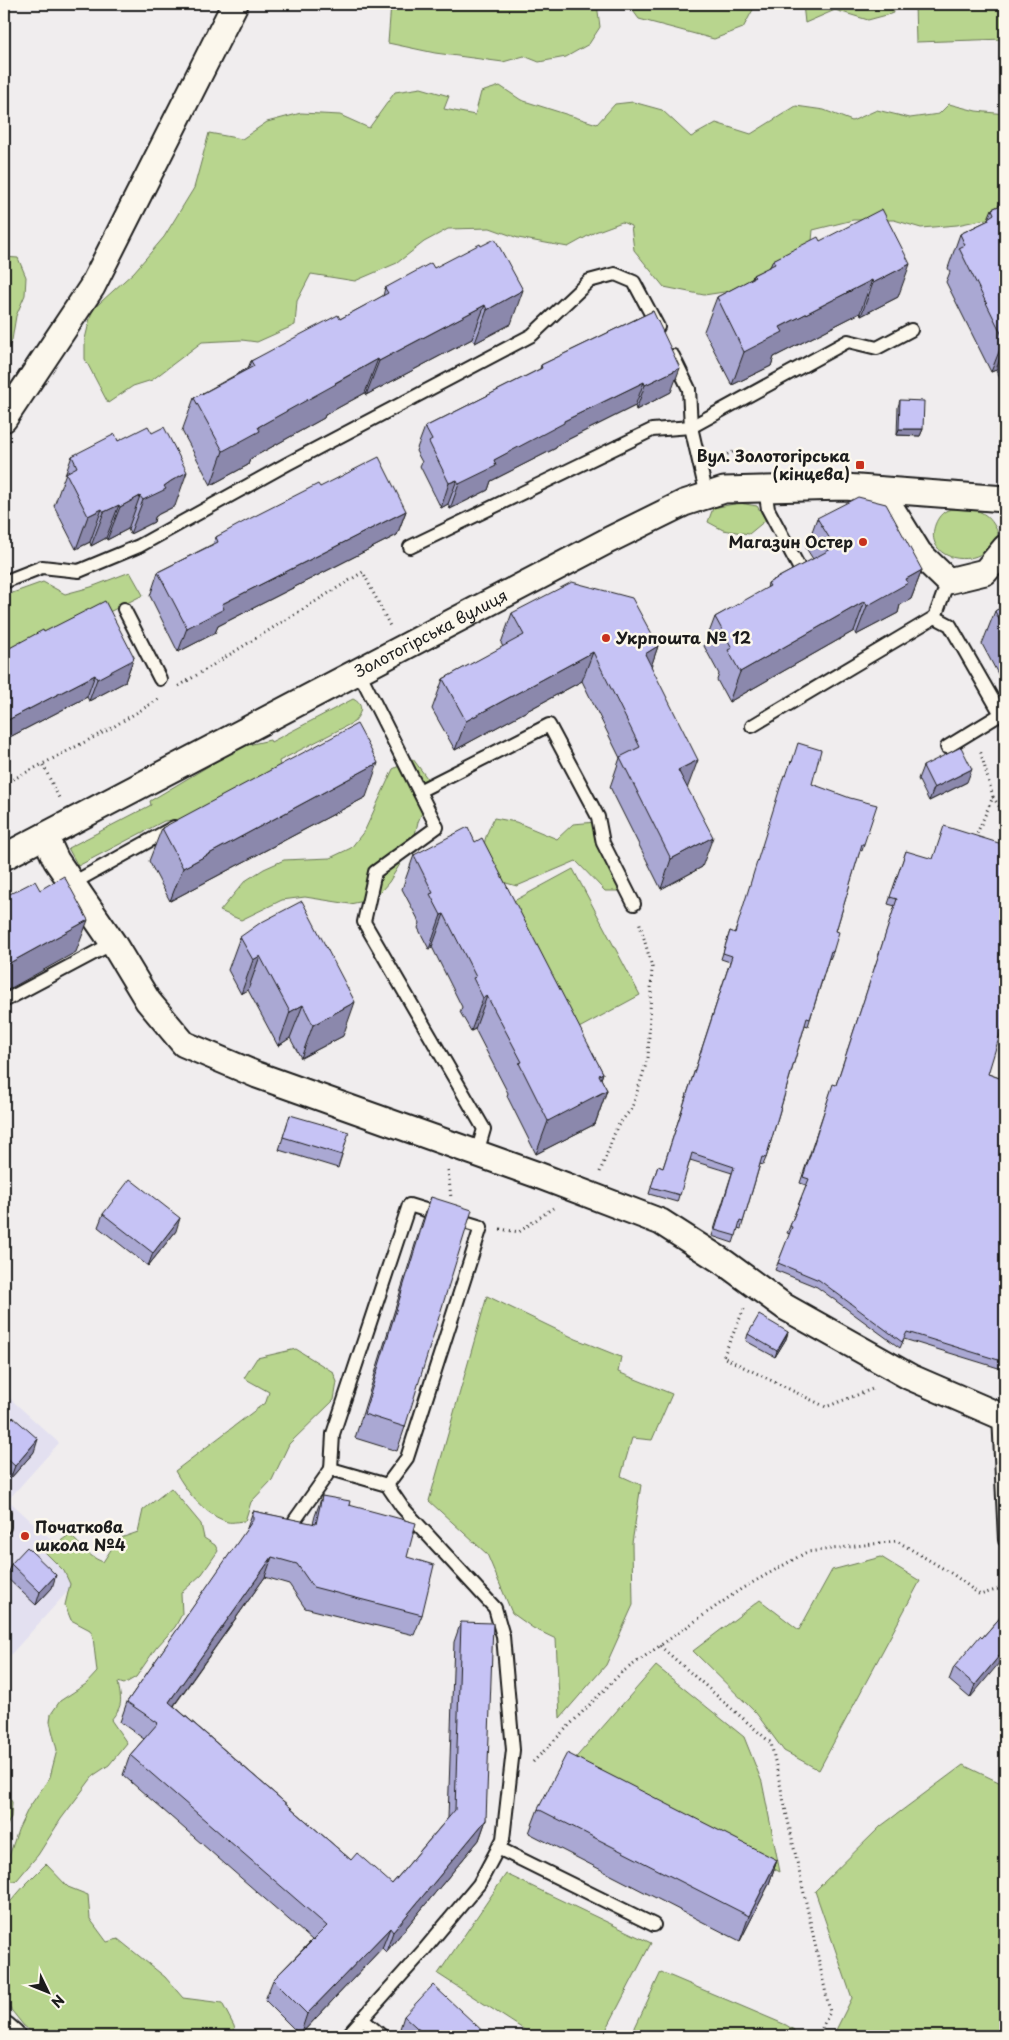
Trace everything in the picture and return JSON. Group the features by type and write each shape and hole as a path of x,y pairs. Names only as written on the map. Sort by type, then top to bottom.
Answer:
{"street":[{"path":"4,419 92,287 236,4"},
{"name":"Золотогірська вулиця","path":"4,857 609,540 684,503 724,490 845,487 1005,499"},
{"path":"880,490 920,553 948,581 985,572 1005,548"},
{"path":"44,836 68,881 112,943 148,1002 184,1044 257,1075 478,1153 661,1222 725,1263 785,1307 910,1377 1002,1416"},
{"path":"4,2029 12,2036"}],"lane":[{"path":"4,582 42,566 78,571 139,546 287,464 532,335 589,281 615,274 634,282 689,389 691,427 707,496"},
{"path":"410,547 652,430 691,427 848,342 877,348 912,330"},
{"path":"765,489 768,509 802,572"},
{"path":"752,726 935,617 948,581"},
{"path":"124,609 160,679"},
{"path":"935,617 950,626 1003,713 947,747"},
{"path":"359,672 437,827 375,872 364,922 484,1129 478,1153"},
{"path":"419,791 550,725 598,817 603,843 634,904"},
{"path":"68,881 187,820"},
{"path":"4,1001 112,943"},
{"path":"295,1520 331,1469 333,1434 409,1205 481,1227 407,1458 387,1485"},
{"path":"1002,1416 1005,1540"},
{"path":"331,1469 387,1485 402,1508 495,1608 503,1636 513,1750 503,1839 479,1884 347,2036"},
{"path":"4,1512 4,1527"},
{"path":"498,1848 654,1925"},
{"path":"362,2019 382,2036"}],"path":[{"path":"699,466 733,452 841,458 854,462"},
{"path":"176,688 363,572 390,626"},
{"path":"4,784 44,765 108,730 159,698"},
{"path":"975,730 993,797 1005,815"},
{"path":"44,765 60,800"},
{"path":"975,844 975,835 993,797"},
{"path":"591,1195 617,1127 632,1108 648,1058 652,967 634,904"},
{"path":"445,1142 454,1218"},
{"path":"481,1227 519,1232 552,1210 566,1186"},
{"path":"754,1285 723,1357 826,1407 881,1386 891,1367"},
{"path":"509,1786 621,1673 741,1589 807,1552 898,1541 954,1575 980,1595 1005,1587"},
{"path":"660,1646 771,1743 830,2012 818,2036"}],"shaded area":[{"name":"Початкова школа №4","path":"4,1393 59,1443 8,1500 86,1571 4,1662"}],"green space":[{"path":"391,4 597,4 600,27 589,44 566,57 539,62 524,56 503,62 435,53 388,43"},
{"path":"628,4 756,4 743,28 714,39 639,19"},
{"path":"803,4 892,4 894,13 868,20 835,10 805,23"},
{"path":"915,4 1005,4 1005,39 916,42"},
{"path":"500,86 521,100 597,124 615,104 633,102 662,110 691,137 716,123 751,134 796,106 824,110 852,121 877,110 910,118 939,114 949,104 976,111 1005,114 1005,223 986,219 957,225 921,228 894,220 853,220 813,230 811,252 731,291 704,295 664,287 634,250 631,226 622,222 595,232 568,247 518,238 490,228 448,229 424,242 397,263 355,281 311,274 297,301 295,325 257,342 242,340 202,342 152,380 133,386 108,403 85,359 85,339 92,310 134,272 164,237 194,188 209,133 242,139 267,122 301,113 340,115 369,128 395,92 421,88 449,96 444,109 475,115 481,92"},
{"path":"4,257 18,258 26,277 25,295 16,316 12,340 4,356"},
{"path":"739,503 757,506 766,520 749,534 723,530 708,522 713,508"},
{"path":"960,508 973,509 984,514 992,522 998,533 996,539 985,551 973,557 950,557 944,554 935,543 933,534 938,519 948,510"},
{"path":"130,572 143,595 4,665 4,596 43,582 65,594 91,587"},
{"path":"353,699 357,701 361,709 354,722 279,761 280,766 180,820 164,821 78,866 68,848 151,805 150,801 227,755 248,745 270,740 271,742"},
{"path":"413,759 427,778 427,801 418,822 413,843 389,882 374,899 350,904 305,897 282,900 241,920 220,911 245,881 264,869 284,860 330,858 351,848 365,830 393,769"},
{"path":"494,818 516,822 557,839 573,824 596,822 608,853 623,869 628,891 605,891 576,861 517,886 495,880 487,863 484,849 486,836"},
{"path":"573,869 640,995 579,1028 512,902"},
{"path":"487,1296 576,1339 621,1357 618,1372 672,1394 652,1440 632,1438 621,1476 641,1485 632,1543 633,1605 606,1665 560,1718 556,1639 533,1628 512,1613 487,1554 429,1501"},
{"path":"296,1349 333,1372 337,1382 334,1400 289,1444 272,1480 251,1502 245,1521 227,1522 202,1507 190,1494 175,1471 266,1402 269,1392 244,1378 257,1358"},
{"path":"171,1488 201,1524 204,1538 215,1545 218,1551 202,1574 181,1593 182,1614 175,1627 156,1648 136,1677 124,1684 118,1682 120,1706 111,1720 127,1743 109,1765 94,1775 61,1819 38,1855 17,1880 10,1882 4,1879 4,1871 18,1830 28,1809 50,1777 57,1750 50,1722 51,1714 60,1701 86,1684 97,1672 93,1637 90,1630 71,1620 65,1605 70,1584 64,1571 45,1552 69,1535 88,1553 103,1562 118,1539 138,1532 143,1510"},
{"path":"881,1557 920,1581 819,1770 784,1751 756,1713 693,1651 760,1600 799,1630 832,1570"},
{"path":"656,1666 744,1737 762,1782 780,1872 572,1762"},
{"path":"963,1765 1005,1785 1005,2036 833,2036 852,1998 815,1891 881,1826"},
{"path":"4,1790 12,1802 11,1817 4,1832"},
{"path":"46,1864 68,1887 88,1895 90,1919 107,1942 118,1939 165,1977 183,1998 222,2003 234,2026 236,2036 37,2036 24,2026 4,2001 4,1909"},
{"path":"506,1874 651,1943 603,2036 534,2036 438,1974"},
{"path":"661,1972 786,2025 794,2030 793,2036 631,2036"}],"building":[{"path":"1005,203 1004,339 959,248 965,245 960,234 989,220 988,218 994,214 992,209"},
{"path":"882,209 910,264 873,283 872,280 780,327 783,332 744,352 717,297 775,264 773,260 818,237 820,241"},
{"path":"495,239 523,290 487,310 485,305 379,361 378,359 258,427 260,431 223,451 194,398 254,366 251,361 338,315 340,319 388,293 385,288 431,263 434,268 480,244 481,246"},
{"path":"653,311 680,368 645,385 644,382 564,421 564,423 494,460 496,466 459,484 457,480 449,483 429,442 432,440 425,427 542,368 541,365"},
{"path":"900,400 924,401 923,429 899,429"},
{"path":"148,426 152,433 164,427 187,472 164,486 166,489 143,500 140,496 120,507 119,505 104,512 102,509 88,516 66,473 77,467 72,456 115,434 118,441"},
{"path":"379,457 406,511 222,604 224,609 187,628 158,572 218,542 216,537 249,519 318,484 320,487"},
{"path":"858,497 886,504 922,570 906,579 908,583 867,606 865,601 740,672 728,650 732,648 715,617 770,586 768,583 835,547 817,518"},
{"path":"572,582 632,598 658,646 645,654 698,760 678,770 713,837 671,859 620,757 640,747 593,652 466,721 443,679 524,635 512,613"},
{"path":"105,601 134,657 133,660 97,679 95,675 4,722 4,651 43,630 44,632"},
{"path":"1005,605 1005,631 995,611"},
{"path":"357,724 378,763 183,868 162,828"},
{"path":"798,743 821,750 812,784 850,798 877,805 864,844 862,844 836,931 839,932 833,952 831,951 810,1019 807,1018 766,1158 762,1157 743,1222 740,1221 736,1236 715,1230 734,1167 692,1153 680,1195 651,1187 658,1166 663,1168 732,956 723,953 730,931 735,933 784,775 786,776"},
{"path":"961,747 972,769 934,788 923,766"},
{"path":"944,826 1005,845 1005,1018 988,1074 1005,1080 1005,1362 907,1332 902,1342 819,1280 778,1263 792,1227 790,1226 809,1179 803,1177 833,1084 836,1085 897,899 890,897 906,851 933,859"},
{"path":"468,827 475,842 482,838 603,1073 599,1075 607,1090 548,1121 519,1063 522,1062 487,996 483,998 473,978 476,977 444,914 441,915 430,894 433,893 414,855"},
{"path":"64,876 88,920 4,966 4,897 35,881 40,890"},
{"path":"302,901 355,1002 313,1025 303,1005 290,1012 260,956 253,960 240,937 260,923"},
{"path":"290,1115 349,1132 342,1155 283,1137"},
{"path":"130,1179 180,1218 153,1253 103,1214"},
{"path":"431,1197 472,1210 405,1427 364,1414"},
{"path":"759,1315 788,1332 777,1351 748,1334"},
{"path":"13,1417 38,1439 15,1466 4,1456 4,1427"},
{"path":"322,1496 350,1501 349,1505 416,1523 407,1557 434,1565 422,1615 313,1587 297,1564 272,1557 169,1702 351,1860 357,1853 392,1884 455,1810 461,1622 493,1623 486,1820 393,1932 390,1928 307,2014 273,1980 327,1926 130,1755 158,1723 127,1702 253,1520 253,1511 316,1524"},
{"path":"27,1547 56,1575 40,1592 11,1564"},
{"path":"1005,1612 1005,1649 975,1685 954,1667 980,1636 982,1638"},
{"path":"567,1753 777,1860 749,1916 538,1809"},
{"path":"433,1985 488,2036 426,2036 404,2016"}],"place":[{"name":"Вул. Золотогірська (кінцева)","path":"860,465"},
{"name":"Магазин Остер","path":"863,542"},
{"name":"Укрпошта № 12","path":"606,638"},
{"name":"Початкова школа №4","path":"25,1536"}]}
